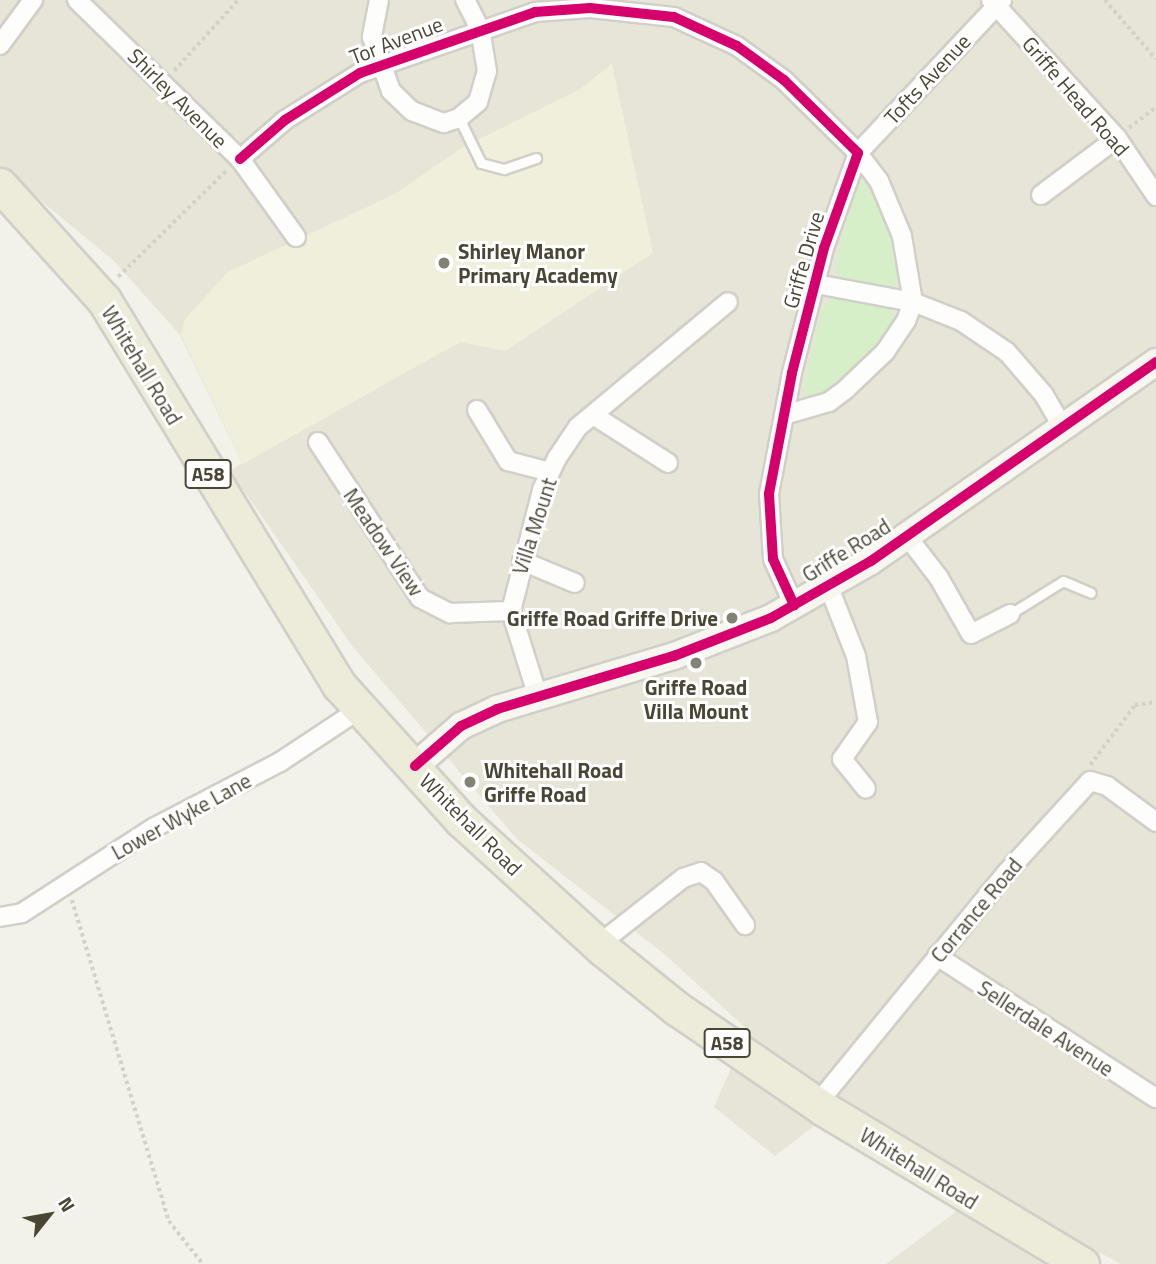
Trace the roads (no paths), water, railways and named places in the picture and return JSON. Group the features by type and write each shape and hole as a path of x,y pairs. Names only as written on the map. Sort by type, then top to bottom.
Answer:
{"highway":[{"name":"Whitehall Road","path":"0,185 104,300 339,685 461,820 598,944 676,1008 817,1104 1082,1264"}],"street":[{"path":"0,45 33,0"},
{"name":"Shirley Avenue","path":"77,0 240,159 296,237"},
{"path":"379,0 372,37 391,91 412,111 444,123 459,118 483,93 487,71 480,29 466,0"},
{"name":"Griffe Head Road","path":"996,2 1117,138 1156,196"},
{"name":"Tofts Avenue","path":"858,153 996,2"},
{"name":"Tor Avenue","path":"240,159 327,90 382,65 480,29 535,12 590,8 674,8"},
{"path":"674,8 746,53 783,80 858,153 879,181 902,236 913,302 885,352 830,402 784,415"},
{"path":"1041,195 1117,138"},
{"name":"Griffe Drive","path":"794,605 773,559 769,494 784,415 824,248 858,153"},
{"path":"816,284 913,302 961,321 1007,352 1044,395 1062,426"},
{"name":"Villa Mount","path":"538,697 511,611 522,561 550,472 569,437 728,302"},
{"name":"Griffe Road","path":"415,766 460,726 538,697 674,656 794,605 906,535 1156,362"},
{"path":"477,410 508,461 550,472"},
{"path":"593,415 668,463"},
{"name":"Meadow View","path":"318,442 420,598 450,613 511,611"},
{"path":"906,535 939,578 971,634 1010,614"},
{"path":"522,561 575,583"},
{"path":"828,585 856,656 868,722 842,759 866,789"},
{"name":"Lower Wyke Lane","path":"0,917 22,913 155,827 279,762 360,709"},
{"name":"Corrance Road","path":"817,1104 1051,820 1090,781 1107,786 1156,822"},
{"path":"598,944 694,873 714,881 745,925"},
{"name":"Sellerdale Avenue","path":"937,956 1156,1098"}],"lane":[{"path":"459,118 481,163 504,169 537,158"},
{"path":"1010,614 1063,581 1091,593"}],"place":[{"name":"Shirley Manor Primary Academy","path":"444,263"},
{"name":"Griffe Road Griffe Drive","path":"732,618"},
{"name":"Griffe Road Villa Mount","path":"696,663"},
{"name":"Whitehall Road Griffe Road","path":"470,782"}]}
